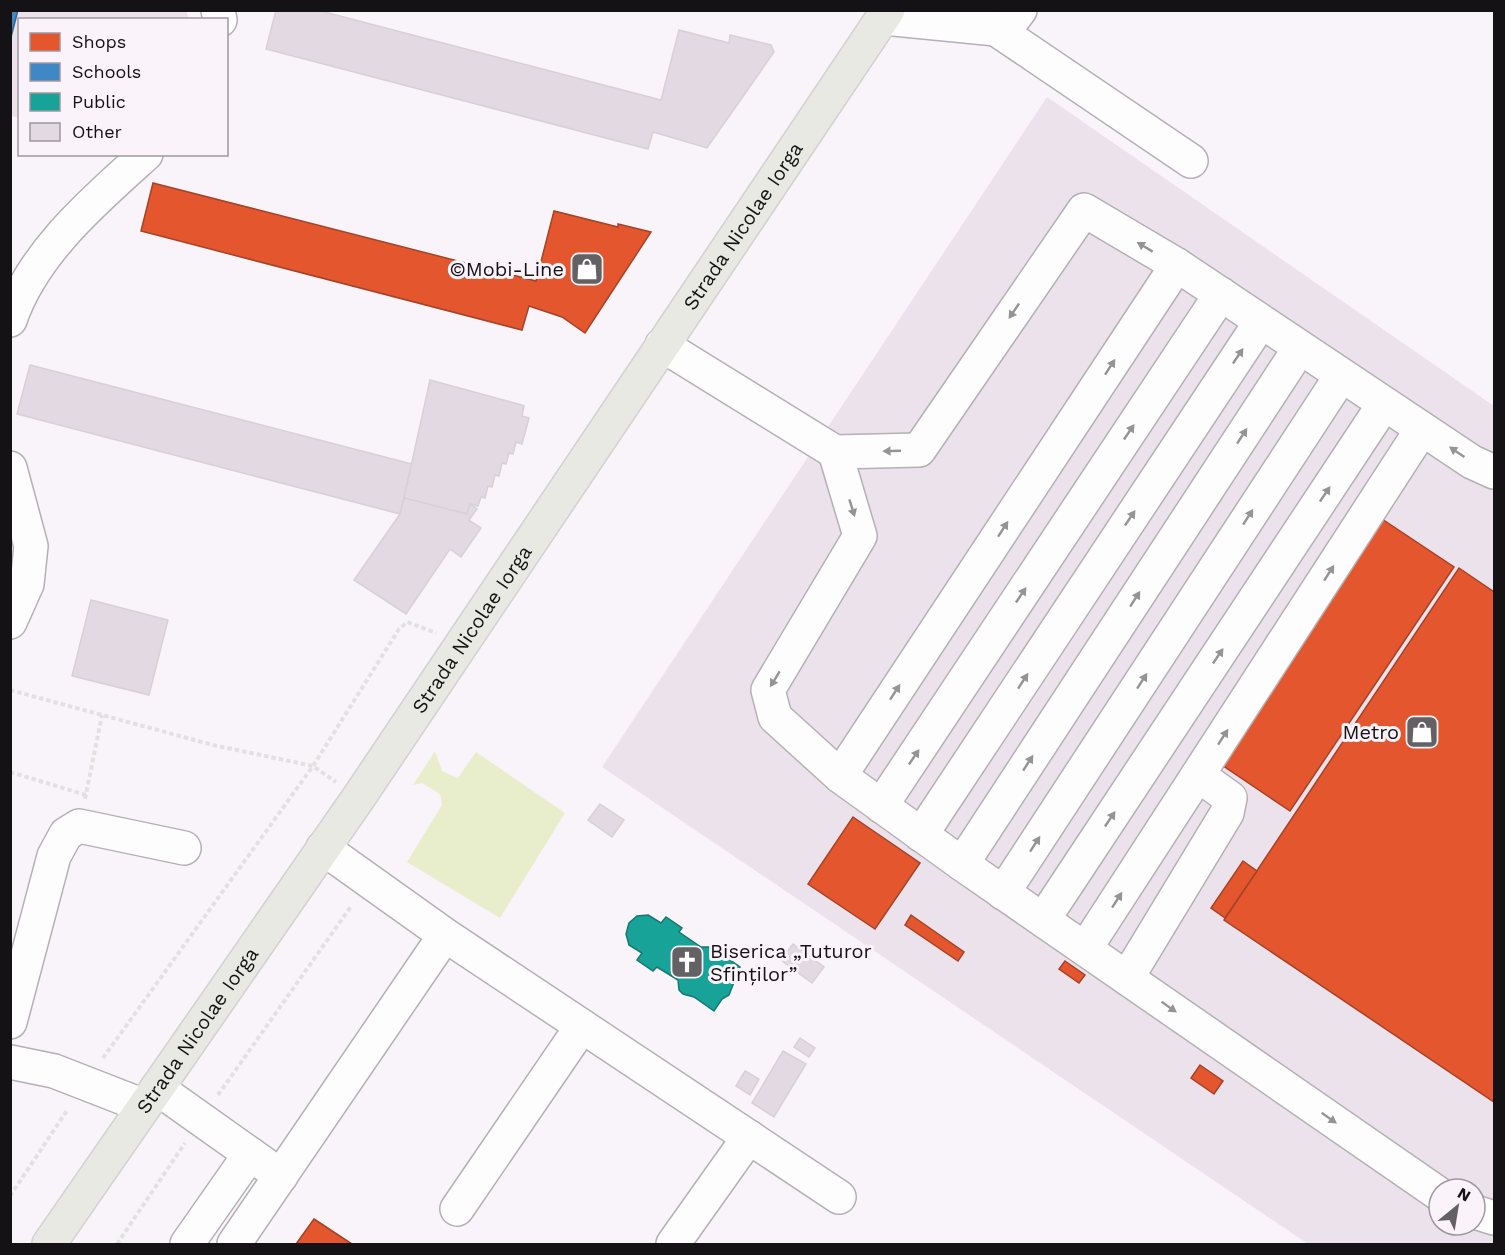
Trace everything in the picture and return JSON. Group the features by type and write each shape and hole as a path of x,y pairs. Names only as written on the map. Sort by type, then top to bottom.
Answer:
{"main road":[{"name":"Strada Nicolae Iorga","path":"49,1245 359,797 886,14"}],"street":[{"path":"886,14 1008,20 1191,161"},
{"path":"10,320 15,306 51,248 114,183 144,156"},
{"path":"662,345 835,452 919,450 1084,210 1221,294 1260,323 1472,462 1494,472"},
{"path":"840,776 1177,266"},
{"path":"881,806 1221,294"},
{"path":"921,835 1260,323"},
{"path":"962,864 1299,349"},
{"path":"1003,893 1341,376"},
{"path":"1043,920 1384,404"},
{"path":"1085,949 1422,429"},
{"path":"835,452 860,536 768,690 775,717 840,776 921,835 1427,1186"},
{"path":"10,468 31,546 27,584 10,622"},
{"path":"1127,978 1227,813 1230,798 1198,775"},
{"path":"10,1022 54,856 66,834 80,826 184,848"},
{"path":"323,848 445,935 839,1197"},
{"path":"234,1245 445,935"},
{"path":"457,1209 582,1026"},
{"path":"10,1062 54,1071 86,1083 151,1097 201,1119 281,1176"},
{"path":"673,1245 750,1137"},
{"path":"187,1245 250,1154"}],"path":[{"path":"10,1196 86,1083 313,766 399,629 407,622 416,623 460,645"},
{"path":"10,690 245,753 313,766 359,797"},
{"path":"80,826 102,715"},
{"path":"10,772 86,795"},
{"path":"117,1245 201,1119 369,881"}],"shaded area":[{"path":"11,11 186,11 189,18 18,18 18,118 11,116"},
{"path":"1047,97 1494,406 1494,1244 1308,1244 602,767"}],"green space":[{"path":"435,751 442,771 458,778 476,752 565,813 500,918 407,862 442,805 440,794 422,783 413,785"}],"building: Shops":[{"path":"153,183 536,281 554,211 618,227 618,224 651,232 585,333 562,317 529,306 522,330 141,231"},
{"path":"1373,513 1454,567 1290,811 1210,757"},
{"name":"Metro","path":"1459,568 1494,592 1494,1102 1224,920"},
{"path":"853,817 920,863 875,929 808,884"},
{"path":"1243,861 1257,871 1225,918 1211,908"},
{"path":"911,915 964,952 958,961 905,925"},
{"path":"1065,961 1085,975 1079,983 1059,969"},
{"path":"1200,1065 1223,1081 1214,1094 1191,1078"},
{"path":"314,1219 352,1244 296,1244"}],"building: Schools":[{"path":"10,10 18,10 10,41"}],"building: Public":[{"name":"Biserica „Tuturor Sfinților”","path":"648,915 661,923 666,917 682,928 679,932 701,947 712,947 740,967 729,995 722,999 714,1011 694,997 683,994 679,990 678,980 657,967 653,971 637,960 642,953 629,945 626,934 629,923 637,916"}],"building: Other":[{"path":"276,10 317,10 661,100 679,30 729,43 730,35 771,45 774,52 707,148 653,132 648,149 266,49"},
{"path":"30,365 412,464 400,514 17,414"},
{"path":"430,380 522,405 524,406 522,416 529,418 522,444 516,442 513,454 509,453 506,464 502,463 499,476 495,475 492,487 488,486 485,498 481,497 478,506 470,504 467,514 404,498"},
{"path":"404,498 467,514 470,504 477,509 469,520 481,528 461,557 450,549 406,614 354,580 400,514"},
{"path":"91,600 168,620 149,695 72,676"},
{"path":"600,804 624,820 612,837 588,820"},
{"path":"793,944 824,967 812,983 781,960"},
{"path":"800,1038 815,1048 809,1057 794,1047"},
{"path":"783,1051 806,1064 774,1117 752,1103"},
{"path":"745,1071 759,1079 750,1095 736,1086"}],"place":[{"name":"©Mobi-Line","path":"587,269"},
{"name":"Metro","path":"1422,732"},
{"name":"Biserica „Tuturor Sfinților”","path":"687,962"}]}
